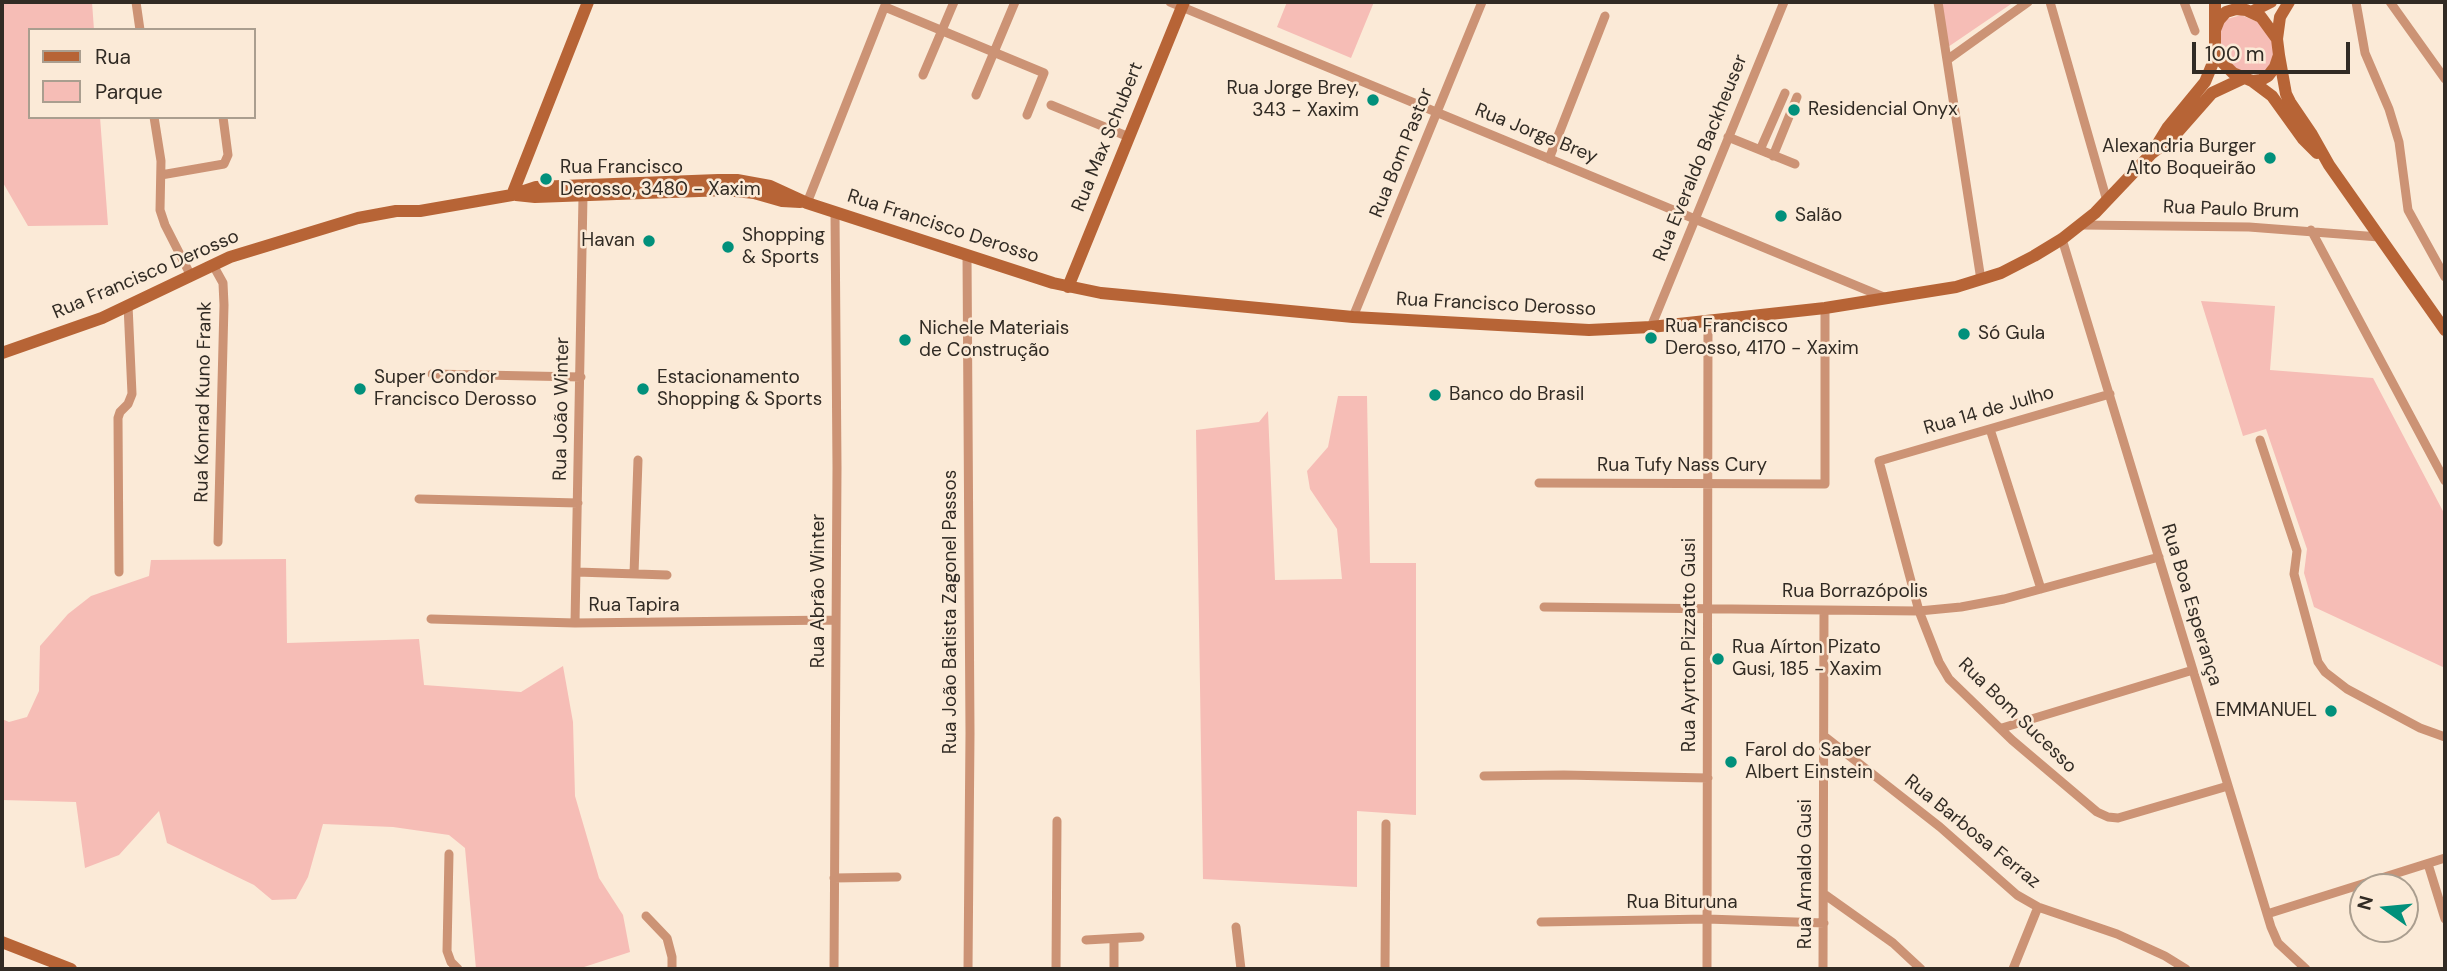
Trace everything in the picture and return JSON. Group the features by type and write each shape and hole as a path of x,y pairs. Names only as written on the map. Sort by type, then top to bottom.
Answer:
{"main road":[{"path":"512,195 588,2"},
{"path":"2215,2 2217,53 2233,73 2272,96 2303,139 2329,165"},
{"path":"2215,30 2226,12 2271,2"},
{"path":"2289,2 2280,17 2277,39 2286,93 2329,165 2445,330"},
{"name":"Rua Max Schubert","path":"1068,287 1129,137 1178,3"},
{"path":"2245,8 2268,25 2277,39"},
{"name":"Rua Francisco Derosso","path":"2151,154 2168,127 2205,82 2217,53"},
{"path":"2248,80 2261,80 2268,76 2279,55"},
{"name":"Rua Francisco Derosso","path":"2,352 102,318 230,257 358,218 396,211 420,211 512,195 536,187 737,180 781,189 807,203 1068,287 1115,295 1353,317 1576,330 1651,327 1825,307 1938,292 1981,280 2019,264 2081,225 2151,154 2175,135 2212,93 2248,80"},
{"name":"Rua Francisco Derosso","path":"512,195 583,196 733,190 754,192 782,201 807,203"},
{"path":"2,942 71,969"}],"street":[{"path":"136,2 140,28"},
{"path":"923,75 954,2"},
{"path":"976,94 1015,2"},
{"name":"Rua Bom Pastor","path":"1353,317 1482,2"},
{"name":"Rua Everaldo Backheuser","path":"1651,327 1784,2"},
{"path":"1938,2 1981,280"},
{"path":"1947,60 2028,2"},
{"path":"2050,2 2107,201"},
{"path":"2183,2 2194,31"},
{"path":"2357,2 2365,53 2389,109 2399,142 2408,210 2445,277"},
{"path":"2390,2 2445,79"},
{"name":"Rua Jorge Brey","path":"1178,3 1889,299"},
{"path":"807,203 886,4 1044,73 1027,115"},
{"path":"1549,159 1605,16"},
{"path":"1760,150 1785,93"},
{"path":"1773,156 1797,97"},
{"path":"1051,105 1129,137"},
{"path":"154,119 161,175 160,210 165,226 191,276"},
{"path":"161,175 224,164 228,155 223,119"},
{"path":"1728,137 1795,164"},
{"name":"Rua João Winter","path":"575,623 583,196"},
{"name":"Rua Abrão Winter","path":"834,969 835,212"},
{"name":"Rua Paulo Brum","path":"2081,225 2193,225 2311,230 2379,237"},
{"path":"2311,230 2445,481"},
{"name":"Rua Boa Esperança","path":"2062,239 2267,914 2278,943 2306,969"},
{"name":"Rua João Batista Zagonel Passos","path":"967,255 970,719 968,969"},
{"name":"Rua Konrad Kuno Frank","path":"213,265 223,283 224,294 218,542"},
{"path":"119,572 118,418 132,394 128,305"},
{"name":"Rua Tufy Nass Cury","path":"1539,483 1825,484 1825,307"},
{"name":"Rua Ayrton Pizzatto Gusi","path":"1707,969 1708,321"},
{"path":"432,374 580,377"},
{"name":"Rua 14 de Julho","path":"1879,461 2110,394"},
{"path":"1990,429 2041,589"},
{"path":"2260,440 2297,551 2294,574 2318,662 2325,672 2347,690 2420,728 2445,737"},
{"path":"635,574 638,460"},
{"name":"Rua Bom Sucesso","path":"1879,461 1919,611 1943,670 2012,740 2087,805 2108,817 2127,816 2228,786"},
{"path":"419,499 578,503"},
{"name":"Rua Borrazópolis","path":"1544,607 1919,611 1980,604 2159,557"},
{"path":"577,572 667,575"},
{"name":"Rua Arnaldo Gusi","path":"1823,969 1824,610"},
{"name":"Rua Tapira","path":"431,619 575,623 836,620"},
{"path":"2002,728 2193,670"},
{"name":"Rua Barbosa Ferraz","path":"1824,736 1940,827 2017,895 2038,908 2117,934 2186,969"},
{"path":"1484,776 1707,778"},
{"path":"1056,969 1057,821"},
{"path":"1385,969 1386,824"},
{"path":"449,854 447,951 458,969"},
{"path":"2267,914 2445,858"},
{"path":"2428,864 2445,919"},
{"path":"834,878 897,877"},
{"path":"1824,894 1893,943 1921,969"},
{"path":"2013,969 2038,908"},
{"path":"646,916 667,938 672,969"},
{"name":"Rua Bituruna","path":"1541,922 1707,919 1824,923"},
{"path":"1236,927 1241,969"},
{"path":"1086,940 1140,937"},
{"path":"1114,939 1114,969"}],"green space":[{"path":"2,2 92,2 94,28 28,28 28,119 100,119 108,225 28,226 2,181"},
{"path":"1287,2 1374,2 1351,58 1277,27"},
{"path":"1941,2 2014,2 1948,47"},
{"path":"2241,15 2258,22 2270,37 2275,49 2269,68 2261,73 2244,72 2236,68 2222,53 2219,35 2222,26 2227,19"},
{"path":"2201,301 2275,306 2270,370 2373,378 2445,515 2445,668 2314,607 2304,573 2307,549 2266,429 2243,436"},
{"path":"1338,396 1367,396 1370,563 1416,563 1416,815 1357,811 1357,887 1203,879 1196,430 1259,422 1268,411 1275,580 1342,579 1337,529 1310,489 1307,471 1328,447"},
{"path":"286,559 287,643 419,639 424,685 521,692 563,666 573,722 575,796 599,878 623,915 630,952 578,969 476,969 465,848 449,835 393,827 323,824 308,877 296,899 272,900 254,885 167,843 159,811 119,855 85,868 76,802 2,800 2,719 9,722 27,717 39,691 40,646 68,614 91,596 149,576 151,560"}],"place":[{"name":"Rua Jorge Brey, 343 - Xaxim","path":"1373,100"},
{"name":"Residencial Onyx","path":"1794,110"},
{"name":"Alexandria Burger Alto Boqueirão","path":"2270,158"},
{"name":"Rua Francisco Derosso, 3480 - Xaxim","path":"546,179"},
{"name":"Salão","path":"1781,216"},
{"name":"Havan","path":"649,241"},
{"name":"Shopping & Sports","path":"728,247"},
{"name":"Só Gula","path":"1964,334"},
{"name":"Rua Francisco Derosso, 4170 - Xaxim","path":"1651,338"},
{"name":"Nichele Materiais de Construção","path":"905,340"},
{"name":"Super Condor Francisco Derosso","path":"360,389"},
{"name":"Estacionamento Shopping & Sports","path":"643,389"},
{"name":"Banco do Brasil","path":"1435,395"},
{"name":"Rua Aírton Pizato Gusi, 185 - Xaxim","path":"1718,659"},
{"name":"EMMANUEL","path":"2331,711"},
{"name":"Farol do Saber Albert Einstein","path":"1731,762"}]}
